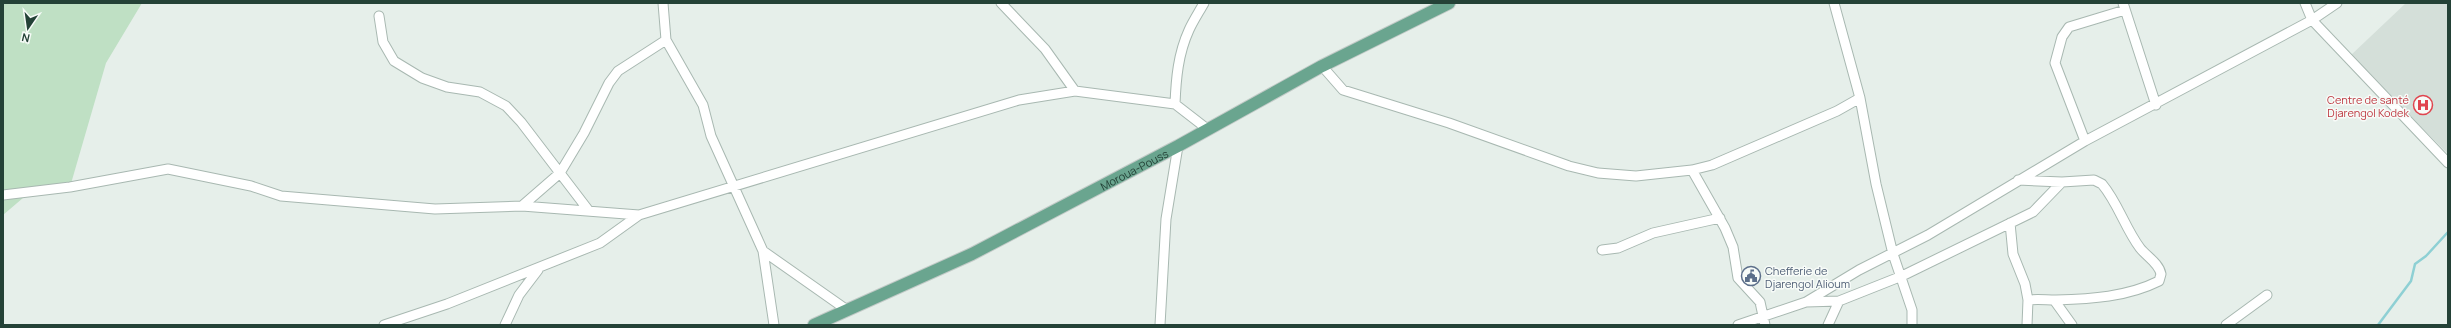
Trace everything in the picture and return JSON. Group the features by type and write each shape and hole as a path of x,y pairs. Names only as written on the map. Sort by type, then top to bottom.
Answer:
{"main road":[{"name":"Moroua-Pouss","path":"814,325 972,254 1178,146 1206,128 1322,66 1449,3"}],"street":[{"path":"663,3 666,40 703,105 711,136 763,252 774,325"},
{"path":"1001,3 1045,49 1075,91"},
{"path":"1175,104 1176,81 1181,50 1189,29 1204,3"},
{"path":"1834,3 1860,98 1876,184 1893,254 1902,276 1912,310 1912,325"},
{"path":"2305,3 2312,20 2448,163"},
{"path":"1806,302 1859,270 1893,254 2085,141 2156,105 2312,20 2337,3"},
{"path":"2085,141 2055,63 2062,36 2068,27 2124,7 2156,105"},
{"path":"379,16 383,42 394,61 434,83 480,92 492,97 506,106 521,122 589,211"},
{"path":"522,206 560,173 584,133 608,82 625,66 649,53 666,40"},
{"path":"1322,66 1343,90 1449,123 1570,166 1598,173 1636,176 1692,170 1725,160 1837,111 1860,98"},
{"path":"385,325 440,307 608,239 639,215 1019,100 1075,91 1175,104 1206,128"},
{"path":"1160,325 1166,219 1178,146"},
{"path":"3,196 70,187 168,169 244,184 281,196 435,210 522,206 639,215"},
{"path":"1692,170 1720,218 1733,247 1738,278 1760,302 1765,325"},
{"path":"2018,180 2062,182 2094,180 2102,184 2127,229 2141,249 2158,266 2161,274 2160,279 2153,284 2120,294 2054,300 2028,300"},
{"path":"1738,325 1763,315 1806,302 1839,300 1902,276 2033,212 2062,182"},
{"path":"1602,250 1618,248 1653,233 1720,218"},
{"path":"2010,222 2013,254 2025,284 2028,300 2027,325"},
{"path":"763,252 847,310"},
{"path":"505,325 519,295 539,268"},
{"path":"2226,325 2267,295"},
{"path":"1828,325 1839,300"},
{"path":"2054,300 2072,325"}],"shaded area":[{"name":"Centre de santé Djarengol Kodek","path":"2406,3 2448,3 2448,154 2350,56"}],"green space":[{"path":"3,3 142,3 106,63 70,187 30,192 3,215"}],"waterway":[{"path":"2378,325 2411,281 2415,264 2426,256 2448,232"}],"place":[{"name":"Centre de santé Djarengol Kodek","path":"2423,105"},
{"name":"Chefferie de Djarengol Alioum","path":"1751,276"}]}
